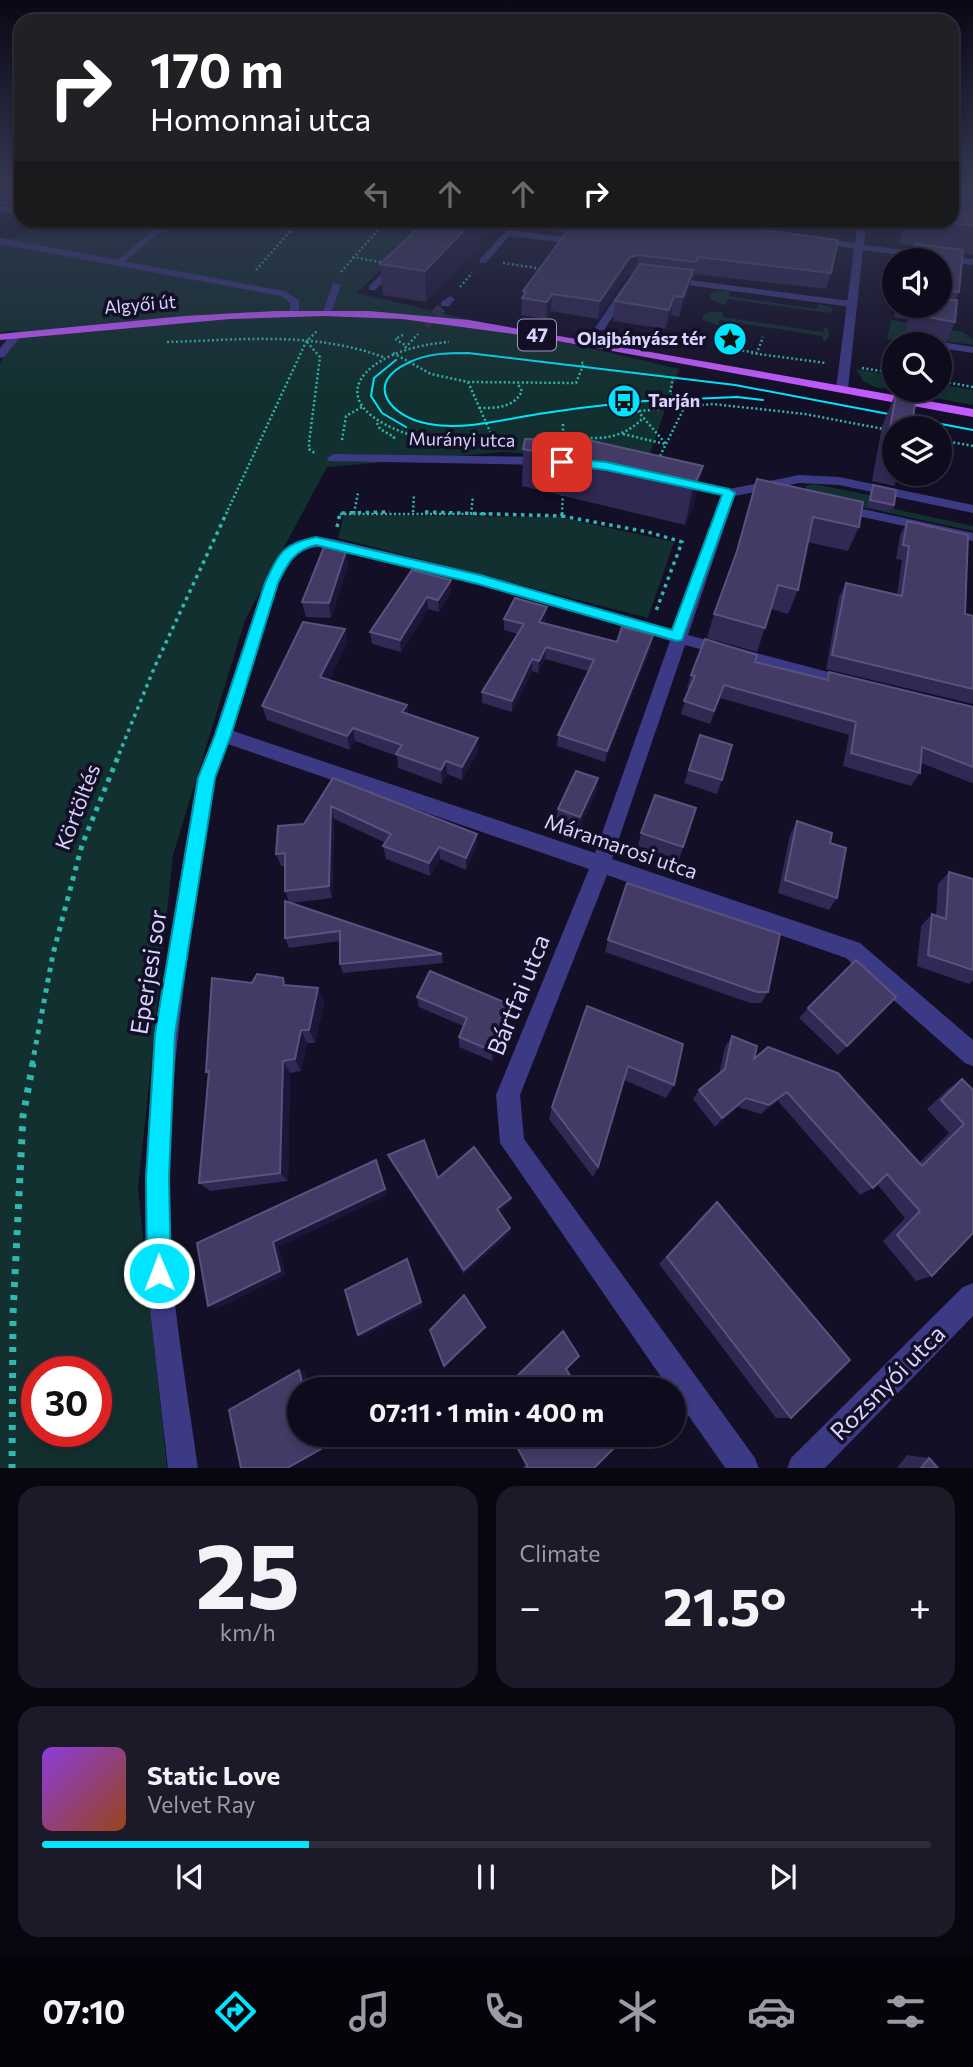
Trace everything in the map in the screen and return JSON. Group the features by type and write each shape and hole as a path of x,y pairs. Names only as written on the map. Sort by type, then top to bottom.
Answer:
{"main road":[{"name":"Algyői út","path":"0,337 113,324 294,312 326,313"},
{"name":"47","path":"326,313 411,318 480,326 973,413"}],"street":[{"path":"71,255 246,286 291,297 295,302 294,312"},
{"path":"119,263 129,255"},
{"path":"372,288 407,255"},
{"path":"483,261 489,255"},
{"path":"842,389 858,255"},
{"path":"920,255 973,262"},
{"path":"600,328 632,278 636,277"},
{"path":"655,279 851,304"},
{"path":"326,313 336,285"},
{"path":"0,355 16,335"},
{"path":"952,347 973,350"},
{"name":"Murányi utca","path":"336,458 562,462"},
{"path":"651,476 729,493 799,479 839,481 973,509"},
{"path":"755,489 782,495"},
{"name":"Bártfai utca","path":"729,493 677,636 601,864 508,1095 512,1143 744,1468"},
{"path":"823,504 973,537"},
{"name":"Eperjesi sor","path":"183,1468 159,1273 158,1178 165,1034 206,778 223,735 271,583 282,560 298,545 316,541 332,544"},
{"path":"332,544 480,579 754,660 857,686"},
{"name":"Máramarosi utca","path":"223,735 853,950 973,1055"},
{"name":"Rozsnyói utca","path":"802,1468 973,1297"}],"path":[{"path":"246,286 270,255"},
{"path":"336,285 354,255"},
{"path":"352,257 387,264"},
{"path":"448,301 483,261 545,269"},
{"name":"Körtöltés","path":"12,1468 13,1314 23,1116 53,954 82,845 155,666 306,342 319,329 326,313"},
{"path":"401,351 407,346 420,332 395,338 407,346"},
{"path":"757,353 764,337"},
{"path":"157,342 306,342 355,345 384,357"},
{"path":"306,342 320,357 309,449 320,456 336,458 346,416 362,407"},
{"path":"393,440 394,437 380,429 362,407 357,396 361,377 384,357 393,353 454,342"},
{"path":"393,353 431,374 468,382 576,383 584,363 572,361"},
{"path":"845,366 882,371"},
{"path":"674,374 670,394 684,407"},
{"path":"460,441 493,436 468,382"},
{"path":"480,408 512,403 520,397 522,391 517,383"},
{"path":"952,384 973,387"},
{"path":"624,389 624,394 666,444"},
{"path":"639,411 713,404 805,414 882,429"},
{"path":"651,476 684,407"},
{"path":"564,434 603,438 623,434 633,429 643,418"},
{"path":"376,422 401,434 424,439"},
{"path":"562,424 562,516"},
{"path":"623,434 666,444"},
{"path":"603,438 606,445"},
{"path":"952,442 973,446"},
{"path":"354,513 358,493"},
{"path":"413,512 414,495"},
{"path":"471,514 473,496"},
{"path":"332,544 340,513 413,512 562,516 625,527 682,542 650,629"}],"green space":[{"path":"0,255 395,255 357,293 679,369 647,462 504,452 327,467 245,620 173,855 138,1189 167,1468 0,1468 0,364 16,330 0,332"},
{"path":"730,291 729,296 816,309 818,304 833,308 831,313 727,299 725,305 710,299 710,294"},
{"path":"723,312 723,317 823,332 825,327 829,330 829,337 824,342 822,336 720,320 718,326 702,319 703,315"},
{"path":"891,320 963,332 973,339 973,345 952,342 952,332 888,332"},
{"path":"856,369 882,374 882,388 875,387 863,381"},
{"path":"952,386 973,390 973,405 952,401"},
{"path":"814,484 894,500 894,509 973,526 973,531 819,498 805,490 806,486"},
{"path":"344,515 559,517 674,542 648,618 338,538"}],"building":[{"path":"390,255 441,255 425,271 380,264"},
{"path":"550,255 835,255 831,273 698,257 696,262 639,255 630,257 600,301 552,294 547,302 522,298 526,292 523,291"},
{"path":"952,255 963,255 959,292 952,291"},
{"path":"640,264 693,270 683,297 674,296 669,310 615,301"},
{"path":"952,300 957,300 955,322 933,318 952,318"},
{"path":"895,402 915,402 913,416 892,416"},
{"path":"525,439 588,440 703,466 693,488 523,449"},
{"path":"757,479 863,502 859,527 813,517 798,590 778,585 765,628 714,614 737,551"},
{"path":"873,485 896,490 894,505 870,500"},
{"path":"907,521 968,535 965,614 973,616 973,689 832,655 846,583 902,596 909,546 903,545"},
{"path":"324,547 346,551 329,603 302,602"},
{"path":"412,570 451,580 438,600 427,597 400,640 370,632"},
{"path":"515,598 547,607 539,622 617,642 622,627 653,635 607,751 558,735 594,660 546,647 539,661 532,659 512,701 482,692 524,624 504,619"},
{"path":"303,622 345,629 320,677 407,705 402,712 478,738 462,767 446,761 441,770 396,754 402,745 353,728 347,736 262,706"},
{"path":"705,639 757,655 755,662 828,680 829,672 973,707 973,767 922,747 920,773 851,753 856,722 724,685 714,711 684,701 695,676 691,675"},
{"path":"700,735 732,745 722,780 689,770"},
{"path":"576,771 598,778 580,817 558,809"},
{"path":"333,778 477,834 466,858 439,847 429,863 383,846 391,834 331,806 329,886 285,891 285,853 276,854 278,826 304,824"},
{"path":"655,795 696,808 683,847 641,833"},
{"path":"797,821 832,833 830,843 846,848 837,898 785,880"},
{"path":"949,872 973,879 973,970 928,955 932,914 946,919"},
{"path":"627,883 780,934 768,992 757,992 608,940"},
{"path":"285,901 442,954 340,964 340,931 285,938"},
{"path":"856,960 896,997 847,1046 808,1008"},
{"path":"430,971 511,1005 492,1051 459,1037 467,1018 417,997"},
{"path":"257,974 283,978 284,985 318,988 309,1030 301,1030 295,1059 283,1061 280,1173 199,1183 209,1071 206,1072 212,978 252,983"},
{"path":"587,1006 683,1044 674,1085 628,1066 598,1167 552,1107"},
{"path":"732,1036 757,1046 754,1059 768,1047 838,1073 922,1166 964,1124 941,1100 962,1079 973,1090 973,1233 932,1276 897,1235 920,1211 887,1174 873,1188 787,1092 769,1105 746,1098 722,1118 699,1090 725,1069"},
{"path":"424,1140 438,1178 474,1147 511,1198 497,1209 510,1228 464,1270 388,1155"},
{"path":"376,1160 385,1189 273,1242 280,1271 208,1306 197,1243"},
{"path":"717,1202 850,1360 791,1418 667,1257"},
{"path":"407,1259 421,1302 358,1335 345,1290"},
{"path":"464,1295 485,1327 444,1366 430,1330"},
{"path":"563,1331 579,1356 566,1369 571,1377 516,1377"},
{"path":"299,1370 301,1377 287,1377 287,1447 321,1449 287,1468 241,1468 229,1410"},
{"path":"517,1447 615,1447 594,1468 526,1468 528,1467"},
{"path":"929,1458 938,1468 921,1468"}],"tunnel":[{"path":"425,326 445,304"}],"tram line":[{"path":"699,397 603,405 487,423 443,426 415,420 403,414 393,407 385,389 387,380 395,370 410,362 431,355 468,353 735,385 973,430"},
{"path":"396,360 374,378 371,396 382,413 406,427"},
{"path":"690,399 737,397 763,400"}],"place":[{"name":"Olajbányász tér","path":"730,339"},
{"name":"Tarján","path":"624,401"}],"route":[{"path":"159,1273 158,1178 165,1034 206,778 223,735 271,583 282,560 298,545 316,541 480,579 677,636 729,493 606,466 562,462"}]}
